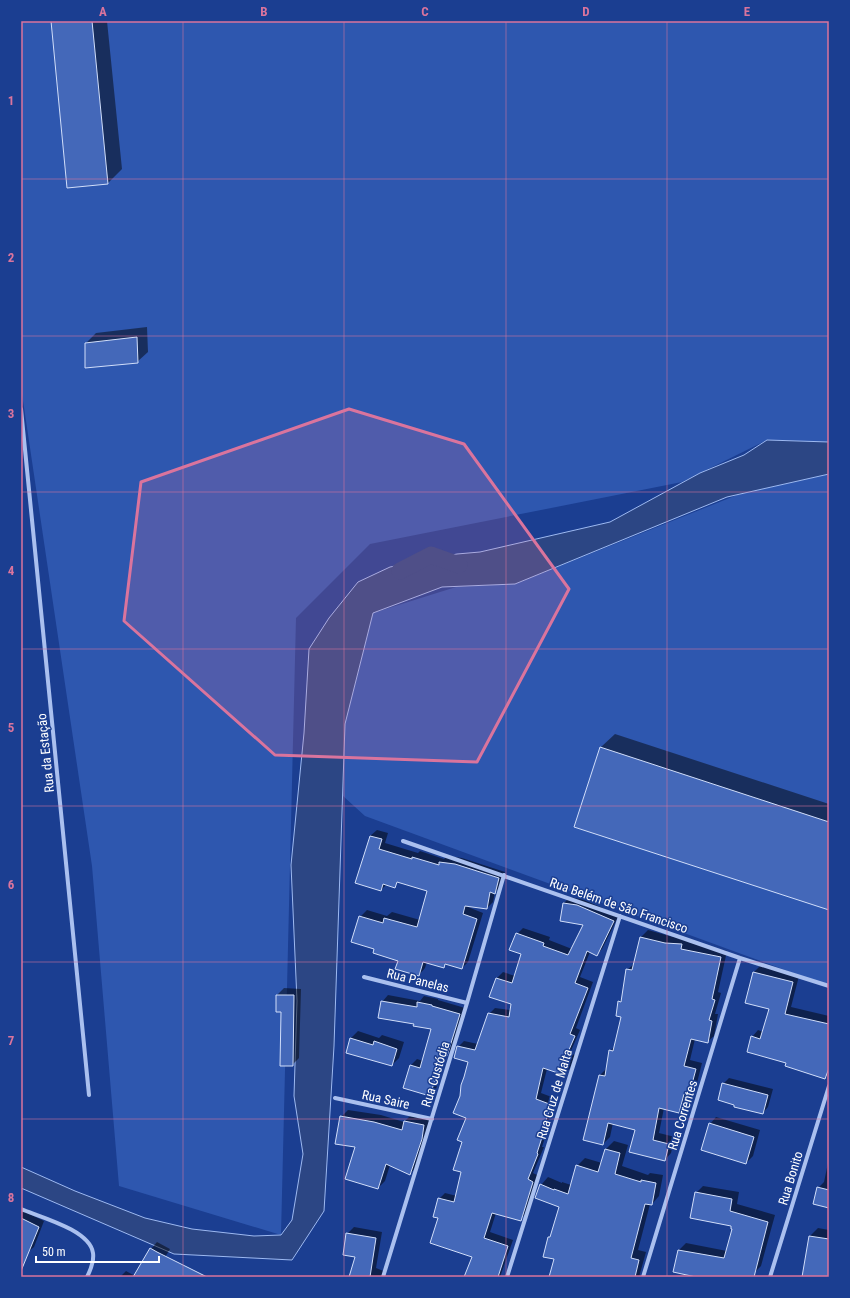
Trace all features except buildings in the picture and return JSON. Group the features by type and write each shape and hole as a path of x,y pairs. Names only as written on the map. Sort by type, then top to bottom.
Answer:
{"street":[{"name":"Rua da Estação","path":"21,409 90,1095"},
{"name":"Rua Belém de São Francisco","path":"403,841 740,958 829,986"},
{"name":"Rua Custódia","path":"383,1277 432,1119 504,876"},
{"name":"Rua Cruz de Malta","path":"507,1277 620,916"},
{"name":"Rua Correntes","path":"643,1277 740,958"},
{"name":"Rua Panelas","path":"364,977 467,1003"},
{"name":"Rua Bonito","path":"770,1277 829,1086"},
{"name":"Rua Saire","path":"335,1098 432,1119"},
{"path":"21,1209 72,1229 86,1239 93,1253 90,1271 87,1277"}],"highlighted area":[{"path":"349,409 464,444 569,589 477,762 275,755 124,621 141,482"}],"shaded area":[{"path":"21,21 829,21 829,442 767,440 682,482 370,544 296,618 281,1235 119,1186 92,866 21,387"},
{"path":"767,440 829,442 829,474 727,497 515,584 442,587 373,613 345,724 334,1046 324,1211 292,1260 174,1254 21,1188 21,1167 75,1191 145,1218 192,1229 254,1236 281,1235 292,1220 303,1154 294,1096 297,1001 291,865 304,733 309,649 329,618 358,582 390,567 457,554 480,552 610,522 700,473 744,455"},
{"path":"829,474 829,986 365,816 343,796 345,724 373,613 456,587 515,584 737,495"}],"waterway":[{"path":"400,571 431,555 459,565"}]}
